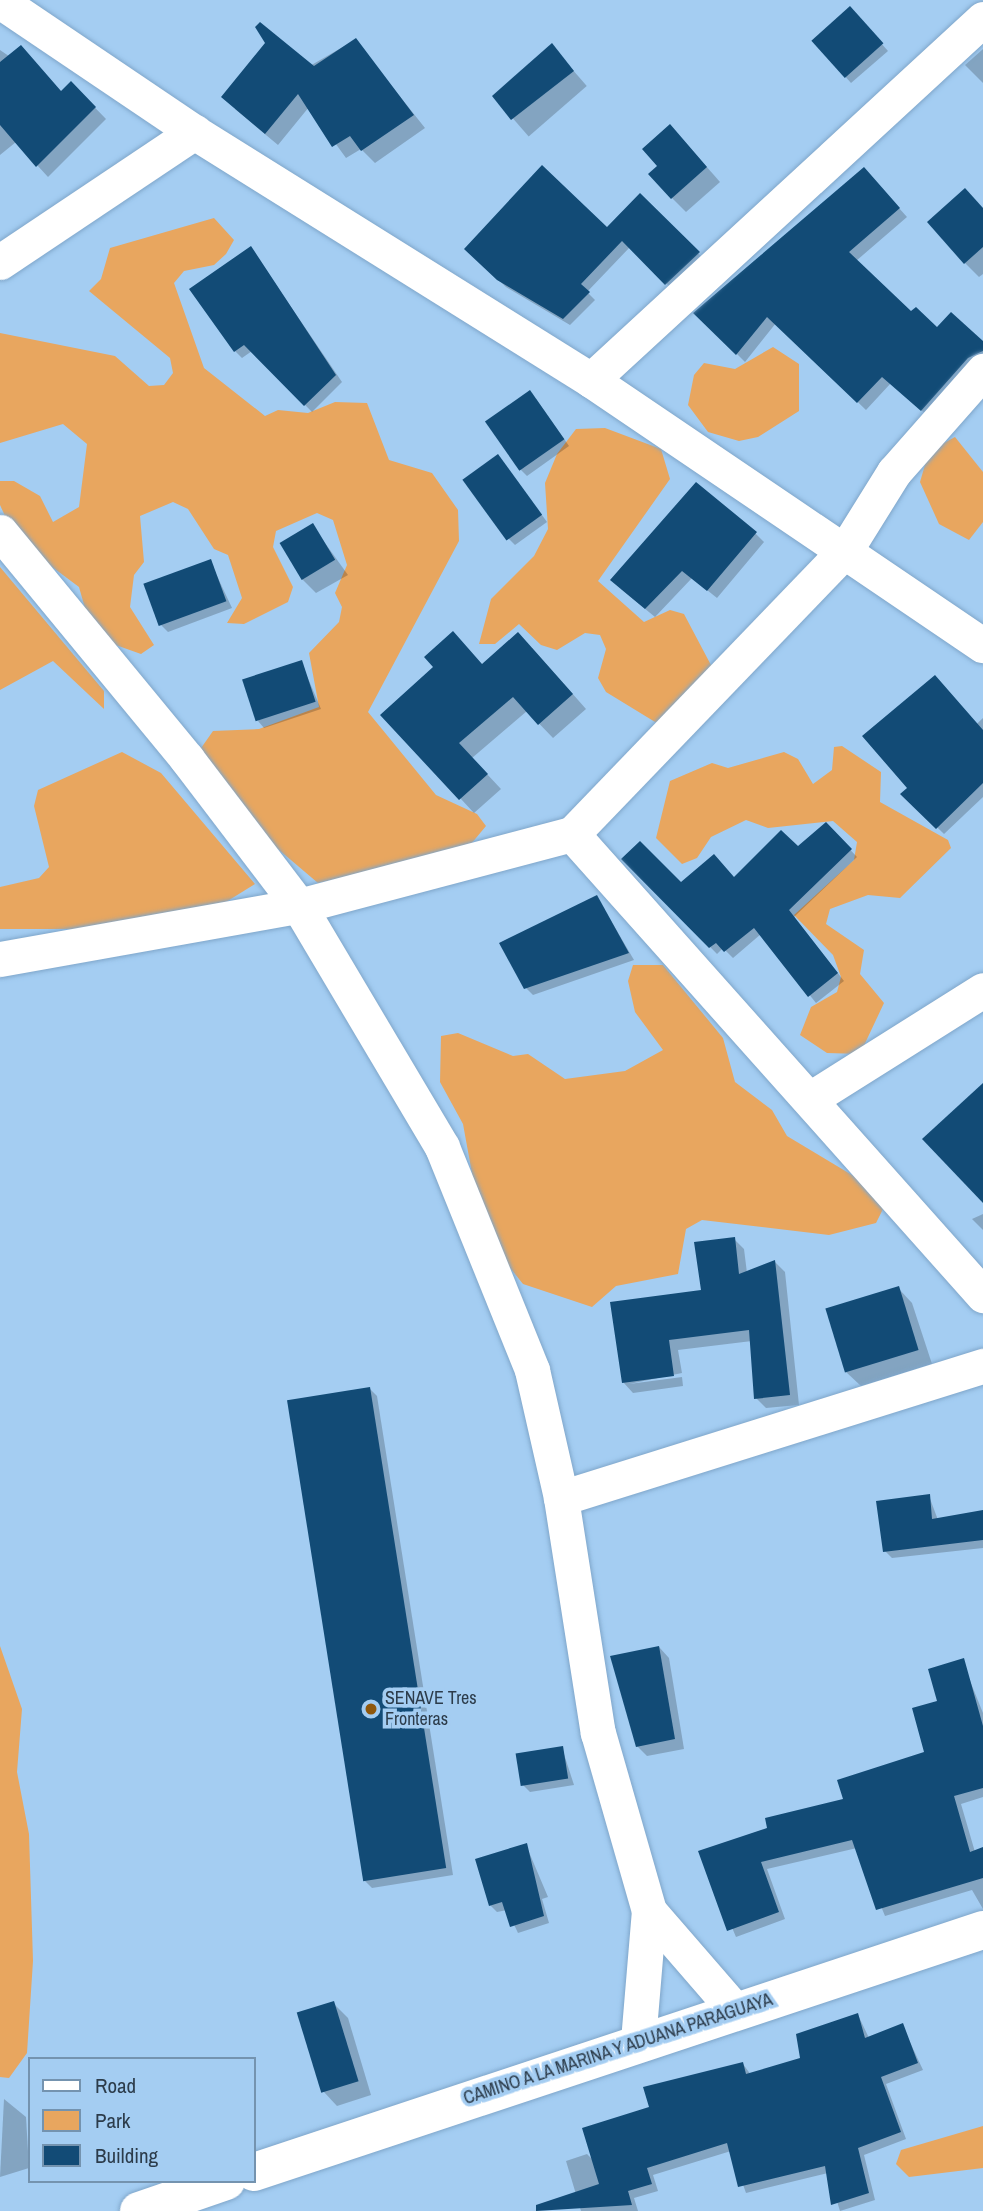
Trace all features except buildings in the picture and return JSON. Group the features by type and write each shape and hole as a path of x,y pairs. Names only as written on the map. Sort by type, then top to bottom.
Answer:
{"street":[{"path":"0,1 194,132 592,380 846,549 983,645"},
{"path":"592,380 983,19"},
{"path":"0,262 194,132"},
{"path":"0,959 299,906 572,834 846,549 894,472 983,371"},
{"path":"0,532 187,759 299,906 442,1147 517,1321 561,1498 598,1733 649,1911 638,2041"},
{"path":"572,834 983,1295"},
{"path":"810,1099 983,990"},
{"path":"561,1498 983,1366"},
{"path":"649,1911 734,2009"},
{"name":"CAMINO A LA MARINA Y ADUANA PARAGUAYA","path":"256,2171 734,2009 983,1930"},
{"path":"139,2211 220,2183"}],"green space":[{"path":"214,218 234,240 226,254 214,265 184,271 174,283 204,368 265,416 278,410 308,413 335,402 367,403 389,460 432,473 458,510 459,541 368,712 436,795 477,814 486,826 466,850 318,883 252,827 244,805 199,751 213,731 259,729 319,707 309,653 339,622 342,607 335,593 347,565 333,520 317,513 276,531 273,547 293,587 288,602 244,624 227,623 242,598 228,555 214,549 188,509 173,502 140,516 144,562 134,575 130,607 154,645 141,654 110,643 88,619 79,587 16,540 0,505 0,481 14,481 40,496 53,522 79,507 87,444 63,424 0,443 0,333 115,356 149,386 164,385 173,373 170,358 89,291 101,279 110,248"},
{"path":"773,347 799,364 799,411 758,437 739,441 708,432 688,405 694,375 704,363 735,369"},
{"path":"605,428 661,449 670,479 598,581 644,622 670,610 684,614 712,667 660,725 606,692 598,678 606,649 600,635 585,633 557,650 541,645 519,624 495,644 479,644 491,599 534,556 548,529 545,483 557,454 576,429"},
{"path":"955,437 983,472 983,522 969,540 939,524 920,482 929,451"},
{"path":"0,567 104,691 104,709 53,661 0,690"},
{"path":"842,746 881,772 880,802 948,840 951,848 900,898 868,895 830,909 826,924 864,950 860,974 884,1003 860,1054 827,1053 800,1035 811,1007 837,992 841,977 833,955 794,915 854,860 857,842 833,821 768,828 746,820 711,837 697,858 682,864 656,838 670,781 712,763 728,768 784,752 798,759 813,784 832,770 834,747"},
{"path":"122,752 161,773 255,884 226,902 75,929 0,929 0,887 39,878 49,867 34,806 38,790"},
{"path":"633,965 663,965 723,1038 735,1082 772,1110 787,1136 867,1184 883,1209 876,1223 829,1235 702,1220 686,1229 678,1274 616,1286 592,1307 523,1284 483,1234 463,1124 440,1082 441,1036 458,1033 513,1056 528,1054 565,1079 625,1071 663,1050 635,1012 628,981"},
{"path":"0,1646 22,1709 17,1772 29,1834 33,1961 27,2053 9,2078 0,2077"},
{"path":"983,2126 983,2168 909,2177 896,2164 901,2150"}],"place":[{"name":"SENAVE Tres Fronteras","path":"371,1709"}]}
